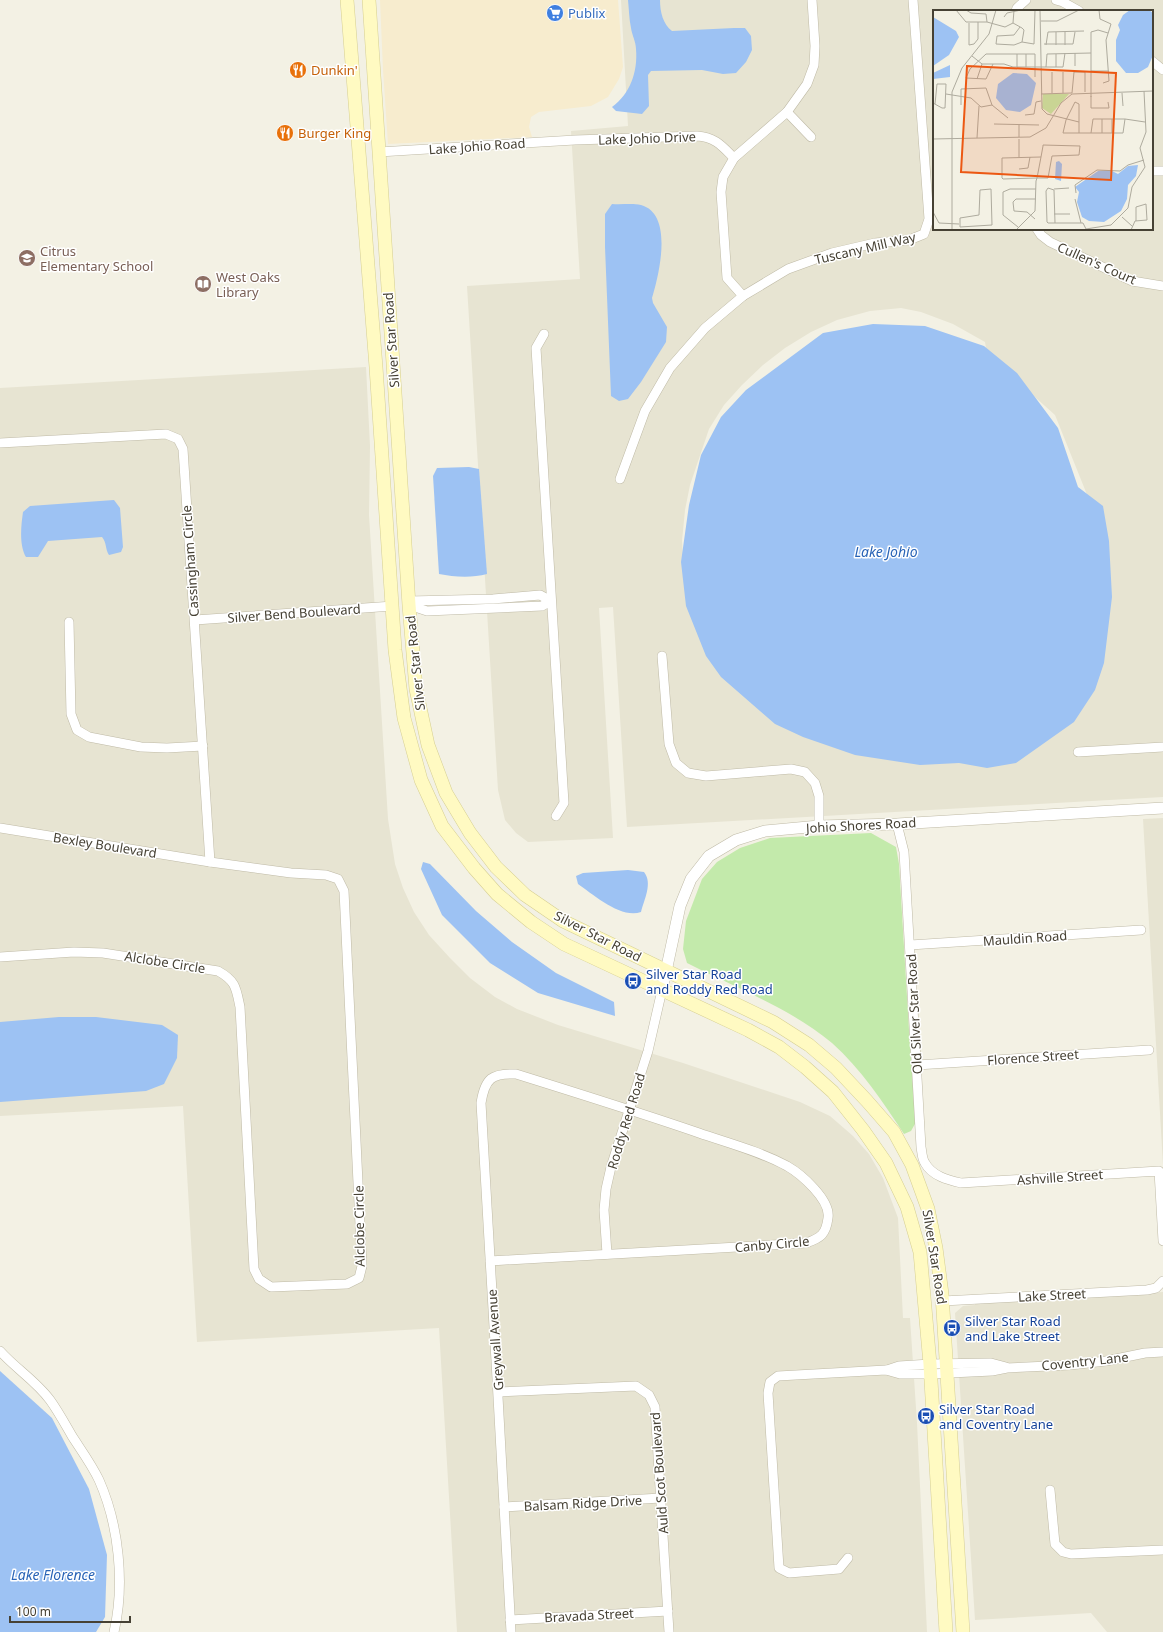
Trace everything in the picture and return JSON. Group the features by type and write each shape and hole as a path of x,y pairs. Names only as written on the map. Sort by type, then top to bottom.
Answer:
{"main road":[{"name":"Silver Star Road","path":"347,0 361,158 395,650 404,718 421,780 442,826 474,868 497,894 530,922 564,944 748,1030 779,1047 805,1066 832,1092 864,1130 886,1163 907,1207 920,1252 930,1369 946,1632"},
{"name":"Silver Star Road","path":"369,0 416,688 425,734 446,793 470,833 496,867 525,895 563,921 773,1022 809,1045 836,1068 894,1132 912,1165 928,1209 936,1248 943,1301 963,1632"},
{"path":"361,158 368,167 372,179 382,300 389,306"},
{"path":"385,491 392,492 398,576 403,601 409,603"},
{"path":"393,606 403,618 405,625 410,686 415,719 425,734"},
{"path":"942,1582 952,1605 954,1632"}],"street":[{"path":"743,296 727,278 721,192 723,177 734,158 787,112 807,84 814,65 815,46 812,0"},
{"name":"Tuscany Mill Way","path":"620,478 645,411 670,368 705,328 743,296 788,269 832,253 875,243 909,240 924,234 929,219 913,0"},
{"path":"1016,10 1016,8 1026,0"},
{"path":"1056,0 1077,10"},
{"path":"1153,62 1163,70"},
{"path":"787,112 810,137"},
{"name":"Lake Johio Drive","path":"575,140 708,136 718,142 734,158"},
{"name":"Lake Johio Road","path":"379,152 575,140"},
{"name":"Cullen's Court","path":"1038,230 1041,235 1050,242 1132,281 1163,286"},
{"path":"544,334 536,348 564,803 556,816"},
{"name":"Cassingham Circle","path":"0,443 166,434 178,439 183,449 210,862"},
{"path":"409,603 427,611 481,604 542,606 551,601"},
{"name":"Silver Bend Boulevard","path":"195,620 393,606"},
{"path":"69,622 71,714 77,730 89,737 141,747 167,748 203,746"},
{"path":"662,656 669,744 676,763 688,773 706,776 791,769 806,772 815,782 819,796 819,826"},
{"path":"1078,752 1163,747"},
{"name":"Johio Shores Road","path":"662,990 665,970 680,906 691,879 709,856 736,840 765,831 819,826 897,824 1163,808"},
{"name":"Old Silver Star Road","path":"897,824 904,852 921,1147 924,1163 937,1176 961,1183"},
{"name":"Bexley Boulevard","path":"0,828 210,862"},
{"name":"Alclobe Circle","path":"0,957 74,952 103,953 218,971 229,977 236,990 240,1007 254,1270 259,1279 271,1287 347,1284 359,1278 362,1266 344,891 338,879 326,875 291,873 210,862"},
{"name":"Mauldin Road","path":"910,945 1141,930"},
{"name":"Roddy Red Road","path":"607,1254 604,1210 606,1189 611,1167 648,1051 662,990"},
{"name":"Florence Street","path":"917,1064 1149,1050"},
{"name":"Greywall Avenue","path":"511,1632 499,1392 481,1103 483,1088 492,1077 503,1073 516,1074"},
{"name":"Canby Circle","path":"490,1261 806,1243 818,1239 826,1231 829,1216 825,1203 807,1181 787,1166 759,1154 630,1109 516,1074"},
{"name":"Ashville Street","path":"961,1183 1158,1171 1163,1241"},
{"name":"Lake Street","path":"943,1301 1147,1290 1156,1288 1162,1283"},
{"path":"0,1351 32,1379 50,1400 98,1479 104,1493 110,1508 115,1535 120,1580 118,1613 114,1632"},
{"name":"Coventry Lane","path":"848,1558 839,1569 789,1573 779,1568 768,1393 770,1382 778,1376 886,1370 899,1366 930,1369 992,1371 1008,1368 1070,1365 1106,1361 1145,1353 1163,1352"},
{"name":"Auld Scot Boulevard","path":"499,1392 636,1386 649,1395 655,1407 669,1632"},
{"path":"1050,1490 1055,1544 1063,1552 1071,1554 1163,1550"},
{"name":"Balsam Ridge Drive","path":"504,1507 661,1498"},
{"name":"Bravada Street","path":"510,1620 668,1611"}],"shaded area":[{"path":"380,0 618,0 623,67 619,79 608,97 591,106 539,112 531,117 529,127 532,137 388,144"},
{"path":"621,0 1163,0 1163,797 627,827 613,607 599,608 613,838 528,842 516,833 505,820 498,790 467,286 580,279 571,131 628,126","holes":["901,308 921,312 953,324 985,342 987,354 1055,415 1096,517 684,572 682,541 685,510 690,485 709,429 724,405 742,385 763,365 785,348 811,332 837,320 870,311"]},
{"path":"366,367 370,446 369,515 388,819 395,864 403,888 414,912 429,935 470,978 495,997 517,1009 558,1025 683,1063 800,1102 830,1116 853,1136 869,1154 883,1178 898,1218 903,1318 910,1318 917,1423 927,1632 457,1632 439,1328 197,1342 183,1106 0,1116 0,388"},
{"path":"1163,818 1163,1165 1143,819"},
{"path":"1163,1292 1163,1632 1107,1632 1091,1613 975,1620 955,1313 963,1306 975,1305 975,1303"}],"green space":[{"path":"871,833 896,847 899,864 916,1122 911,1131 904,1134 880,1098 862,1075 832,1043 799,1019 781,1009 687,963 683,949 686,921 702,879 717,862 740,848 770,838"}],"water":[{"path":"628,0 660,0 666,25 672,31 745,28 751,36 752,50 746,62 736,73 723,74 702,70 651,71 648,75 649,106 642,114 616,111 612,107 624,96 632,82 636,66 636,46 630,25"},
{"path":"612,204 641,205 651,211 658,220 662,246 658,275 652,298 653,303 667,327 666,342 641,382 628,399 619,401 611,396 605,247 605,214"},
{"name":"Lake Johio","path":"873,324 925,326 984,346 1017,373 1058,428 1078,487 1103,506 1109,541 1112,597 1104,663 1095,690 1074,722 1016,763 987,768 959,763 920,765 855,755 803,737 775,724 721,677 706,656 686,606 681,562 689,505 701,455 721,417 746,390 823,333"},
{"path":"469,467 479,469 487,574 463,577 439,574 433,476 437,468"},
{"path":"114,500 120,508 123,547 121,552 109,555 102,537 48,541 38,557 26,557 22,547 21,535 23,512 30,506"},
{"path":"423,862 430,864 476,911 512,942 556,973 614,1002 615,1016 538,993 490,963 442,915 421,869"},
{"path":"628,870 644,872 647,876 647,892 641,912 625,912 608,905 578,884 576,876 583,873"},
{"path":"59,1017 96,1017 162,1025 178,1035 177,1058 164,1084 146,1091 0,1102 0,1022"},
{"name":"Lake Florence","path":"0,1371 52,1418 89,1489 107,1555 105,1617 96,1632 0,1632"}],"place":[{"name":"Publix","path":"555,13"},
{"name":"Dunkin'","path":"298,70"},
{"name":"Burger King","path":"285,133"},
{"name":"Citrus Elementary School","path":"27,258"},
{"name":"West Oaks Library","path":"203,284"},
{"name":"Silver Star Road and Roddy Red Road","path":"633,981"},
{"name":"Silver Star Road and Lake Street","path":"952,1328"},
{"name":"Silver Star Road and Coventry Lane","path":"926,1416"}]}
